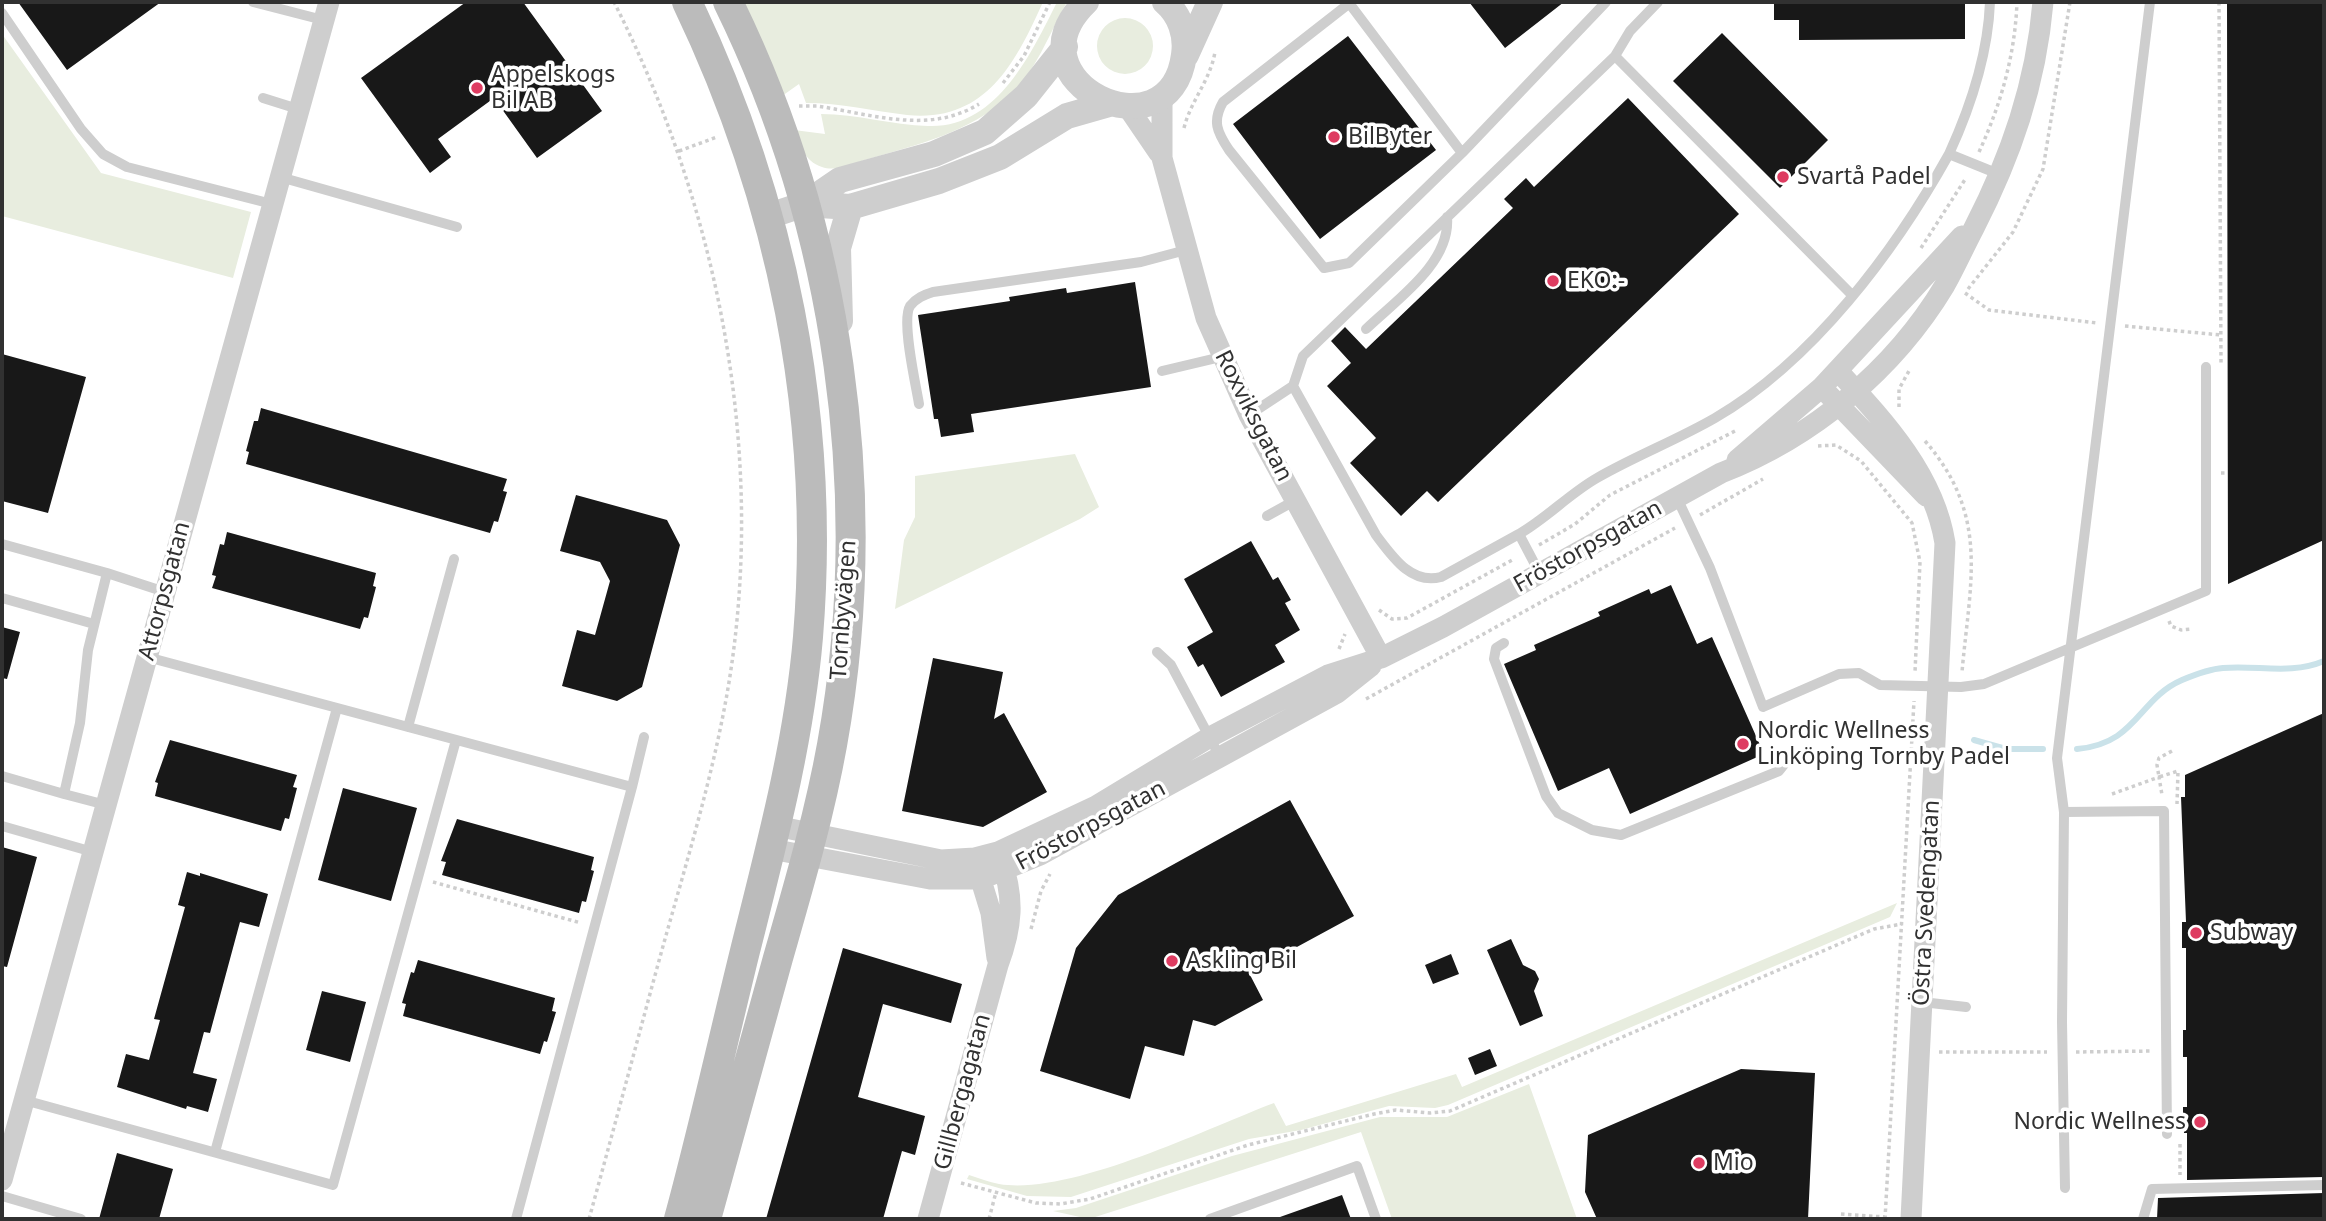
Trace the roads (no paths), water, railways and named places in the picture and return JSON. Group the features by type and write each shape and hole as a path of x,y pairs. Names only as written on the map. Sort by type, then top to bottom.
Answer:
{"main road":[{"name":"Tornbyvägen","path":"679,1219 773,838 795,735 808,639 812,509 801,371 769,216 746,141 687,2"},
{"name":"Tornbyvägen","path":"706,1219 809,845 832,744 845,640 850,505 843,403 822,274 805,204 764,83 728,2"}],"street":[{"path":"1086,2 1069,26 1067,62 1079,85 1088,93 1118,105"},
{"path":"1165,2 1183,30 1183,63"},
{"path":"805,204 850,206 970,171 1028,142 1067,116 1118,105 1144,104 1163,94 1174,82 1210,2"},
{"path":"1978,219 2001,175 2031,83 2043,2"},
{"name":"Attorpsgatan","path":"2,1180 326,11"},
{"path":"769,216 805,204 840,180 934,154 985,132 1026,96 1066,47"},
{"name":"Roxviksgatan","path":"1163,94 1161,158 1186,250 1221,358 1249,415 1381,658"},
{"name":"Roxviksgatan","path":"1118,105 1161,158"},
{"path":"843,403 838,248 850,206"},
{"name":"Fröstorpsgatan","path":"1721,473 1822,387 1978,219"},
{"name":"Fröstorpsgatan","path":"809,845 930,879 981,879 1002,862 1210,737 1328,675 1381,658 1721,473 1760,458 1838,405 1892,356 1944,286 1978,219"},
{"name":"Östra Svedengatan","path":"1838,371 1919,468 1935,504 1945,543 1911,1219"},
{"path":"1822,387 1935,504"},
{"name":"Fröstorpsgatan","path":"773,838 809,845 923,858 975,858 1002,862 1220,757 1337,693 1381,658"},
{"name":"Gillbergagatan","path":"975,858 996,940 998,965"},
{"name":"Gillbergagatan","path":"928,1219 1010,925 1012,897 1002,862"}],"lane":[{"path":"253,2 326,11"},
{"path":"1462,153 1350,3 1223,102 1215,116 1218,133 1228,150 1324,268 1349,263 1462,153 1605,2"},
{"path":"1249,415 1293,386 1303,356 1615,56 1630,31 1658,2"},
{"path":"1293,386 1376,534 1391,555 1418,579 1441,577 1541,522 1594,480 1738,403 1816,335 1896,242 1949,154 1967,115 1980,68 1990,2"},
{"path":"2065,1188 2062,1022 2064,812 2057,758 2064,682 2072,648 2150,2"},
{"path":"2,13 81,129 103,154 127,167 165,179 272,205"},
{"path":"1615,56 1851,294"},
{"path":"262,99 298,108"},
{"path":"1949,154 2001,175"},
{"path":"280,177 457,227"},
{"path":"1366,329 1430,265 1448,230 1447,217"},
{"path":"919,404 907,322 908,308 918,298 933,292 1141,262 1186,250"},
{"path":"1162,371 1221,358"},
{"path":"1677,498 1705,555 1763,707 1839,674 1859,673 1880,685 1961,687 2012,674 2206,591 2206,367"},
{"path":"1267,516 1296,500"},
{"path":"1519,534 1540,573"},
{"path":"2,544 164,592"},
{"path":"408,727 454,559"},
{"path":"64,794 80,723 88,650 107,573"},
{"path":"2,598 94,624"},
{"path":"1504,643 1496,648 1494,659 1546,796 1558,813 1592,830 1621,835 1779,771 1790,757"},
{"path":"1157,652 1171,665 1220,757"},
{"path":"147,657 632,787"},
{"path":"215,1152 337,708"},
{"path":"516,1219 644,737"},
{"path":"24,1100 333,1185 456,740"},
{"path":"2,776 106,805"},
{"path":"2064,812 2164,811 2167,1134"},
{"path":"2,826 93,852"},
{"path":"1922,1002 1966,1007"},
{"path":"1210,1219 1357,1167 1376,1219"},
{"path":"2143,1219 2152,1189 2324,1185"},
{"path":"2,1196 81,1219"}],"waterway":[{"path":"2077,749 2113,739 2167,688 2197,674 2236,667 2299,668 2324,661"},
{"path":"1974,740 2006,749 2043,749"}],"place":[{"name":"Appelskogs Bil AB","path":"477,88"},
{"name":"BilByter","path":"1334,137"},
{"name":"Svartå Padel","path":"1783,177"},
{"name":"EKO:-","path":"1553,281"},
{"name":"Nordic Wellness Linköping Tornby Padel","path":"1743,744"},
{"name":"Subway","path":"2196,933"},
{"name":"Askling Bil","path":"1172,961"},
{"name":"Nordic Wellness","path":"2200,1122"},
{"name":"Mio","path":"1699,1163"}]}
